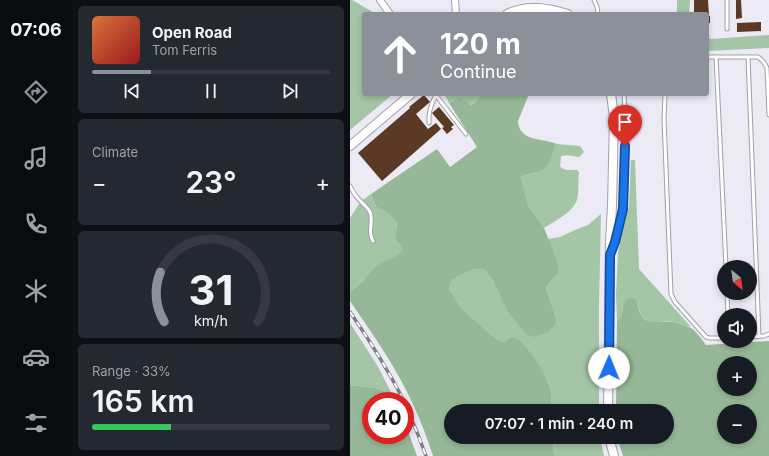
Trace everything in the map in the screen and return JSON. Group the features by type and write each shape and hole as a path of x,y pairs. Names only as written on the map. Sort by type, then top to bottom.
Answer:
{"street":[{"path":"380,0 389,12"},
{"path":"455,0 456,12"},
{"path":"510,12 526,8 544,8 560,12"},
{"path":"350,146 409,96"},
{"path":"608,404 610,255 614,131 611,96"},
{"path":"611,444 614,456"}],"lane":[{"path":"594,0 598,12"},
{"path":"727,0 727,29"},
{"path":"709,57 758,57 762,60 767,68 769,115"},
{"path":"716,57 726,260"},
{"path":"748,57 759,336 769,334"},
{"path":"429,122 429,111 434,96"},
{"path":"436,96 466,134"},
{"path":"610,255 615,242 623,209 626,129 624,96"},
{"path":"665,96 664,120 671,294 675,302 706,337 717,338"},
{"path":"350,186 370,212 370,234 373,241"}],"green space":[{"path":"350,0 352,0 373,12 362,12 362,96 391,96 350,130"},
{"path":"677,0 690,0 689,12 677,12"},
{"path":"769,35 769,48 709,51 709,38"},
{"path":"445,96 479,96 476,101 469,105 461,97 449,103"},
{"path":"479,96 528,96 518,121 519,128 527,136 557,144 546,167 537,172 520,177 528,205 544,228 556,257 559,270 558,274 546,288 556,317 555,325 548,332 534,337 526,334 508,312 494,282 485,270 476,269 461,275 452,280 449,289 461,308 495,338 503,342 508,338 513,338 525,346 536,361 549,386 552,404 444,404 444,444 553,444 554,456 433,456 414,406 414,392 407,392 382,348 350,301 350,292 363,281 376,266 403,251 401,246 395,240 397,223 388,213 376,207 371,194 437,149 450,167 477,147 449,103 461,97 470,105 476,101"},
{"path":"557,144 580,146 584,152 579,157 568,155 561,156 560,167 566,170 577,170 579,172 578,198 567,213 544,228 528,205 519,177 535,173 549,162"},
{"path":"631,160 635,160 639,269 691,327 668,321 650,322 642,317 637,301 623,306 622,315 617,321 616,294 618,253 623,225 629,207"},
{"path":"371,194 376,207 388,213 397,223 395,240 404,251 350,292 350,218 361,201"},
{"path":"601,214 599,404 552,404 551,392 510,337 503,342 495,338 461,308 449,289 452,280 461,275 476,269 485,270 494,282 556,317 546,288 558,274 556,257 548,239 560,237 588,225"},
{"path":"632,298 637,301 639,310 645,319 654,322 674,322 691,328 706,345 717,344 717,348 757,348 757,342 769,341 769,456 623,456 619,444 674,444 674,404 616,404 617,321 622,315 623,306 626,300"},
{"path":"350,323 377,365 391,392 375,388 350,385"},
{"path":"350,385 375,388 386,392 362,392 362,444 413,444 417,456 350,456"},
{"path":"553,444 601,444 604,456 554,456"}],"building":[{"path":"694,0 708,0 709,12 694,12"},
{"path":"736,0 741,0 742,18 736,19"},
{"path":"761,22 761,31 737,32 737,23"},
{"path":"423,96 425,96 430,102 416,114 428,129 436,123 441,129 382,181 358,153 410,108 409,107"},
{"path":"439,107 454,125 451,127 453,129 447,134 442,128 444,127 432,113"}],"railway":[{"path":"350,312 365,334 399,392"},
{"path":"414,425 426,456"}],"route":[{"path":"609,368 610,255 615,242 623,209 625,146"}]}
